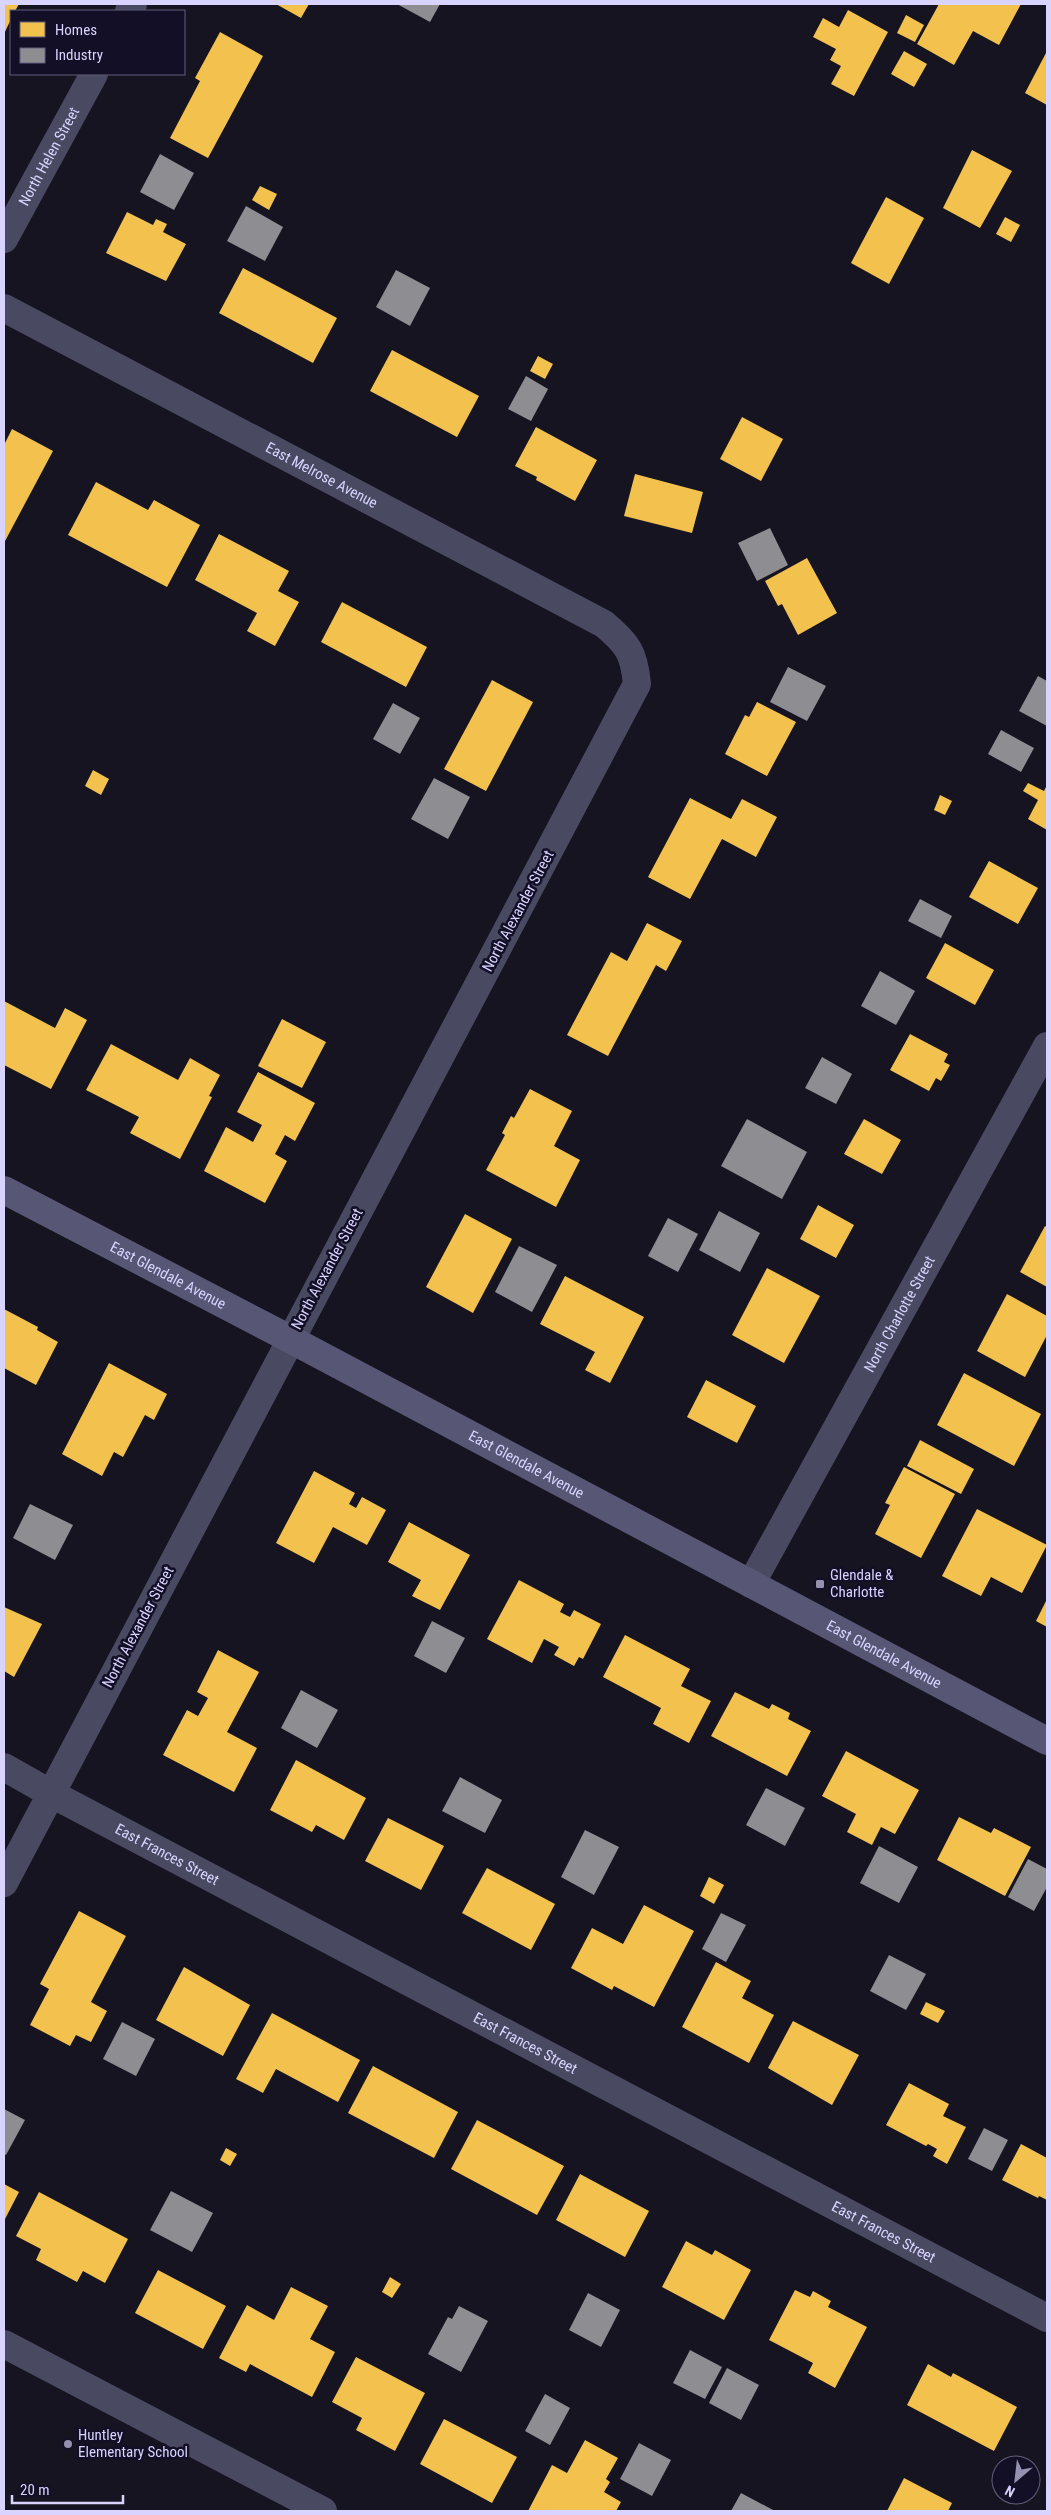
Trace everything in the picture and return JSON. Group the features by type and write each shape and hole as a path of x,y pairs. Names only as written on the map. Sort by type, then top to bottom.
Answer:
{"street":[{"name":"North Helen Street","path":"4,240 93,75"},
{"name":"East Melrose Avenue","path":"4,308 604,624 620,638 631,652"},
{"name":"North Alexander Street","path":"4,1884 50,1793 290,1339 625,710 637,684 631,652"},
{"name":"North Charlotte Street","path":"751,1584 1047,1046"},
{"name":"East Glendale Avenue","path":"4,1190 290,1339 1047,1741"},
{"name":"East Frances Street","path":"4,1767 50,1793 1047,2318"},
{"path":"4,2344 323,2511"}],"building: Homes":[{"path":"4,4 19,4 16,10 10,10 10,21 4,34"},
{"path":"276,4 309,4 301,18"},
{"path":"939,4 1021,4 999,45 973,31 954,65 917,44"},
{"path":"848,10 888,32 854,96 831,84 841,66 830,60 836,49 813,37 823,18 839,27"},
{"path":"906,15 924,25 915,42 897,33"},
{"path":"220,32 263,56 208,158 170,138 200,81 195,78"},
{"path":"904,51 927,64 914,87 891,74"},
{"path":"1047,51 1047,105 1025,93"},
{"path":"972,150 1012,171 980,228 943,208"},
{"path":"260,186 277,194 269,210 252,200"},
{"path":"886,197 924,218 889,284 851,263"},
{"path":"127,212 153,225 156,219 167,224 163,232 186,244 166,281 106,253"},
{"path":"1005,217 1020,225 1011,242 996,234"},
{"path":"243,268 337,318 313,363 219,313"},
{"path":"392,350 479,396 457,437 370,391"},
{"path":"538,356 553,364 545,379 530,371"},
{"path":"742,417 783,439 761,481 720,459"},
{"path":"536,427 597,460 575,501 536,480 537,477 515,466"},
{"path":"12,429 53,451 4,543 4,445"},
{"path":"635,474 703,492 692,533 624,516"},
{"path":"96,482 148,510 154,500 200,525 167,587 68,535"},
{"path":"219,534 289,571 278,591 299,602 275,646 247,631 257,613 195,580"},
{"path":"807,558 837,613 798,635 782,604 778,606 765,581"},
{"path":"342,602 427,647 406,687 321,642"},
{"path":"492,680 533,702 486,791 444,769"},
{"path":"757,702 796,722 767,776 725,754 745,715 749,717"},
{"path":"93,770 109,779 101,795 85,786"},
{"path":"1028,783 1044,791 1047,785 1047,830 1028,819 1038,800 1023,791"},
{"path":"940,795 952,801 945,815 934,810"},
{"path":"690,798 731,819 742,799 777,817 756,857 722,839 690,899 648,877"},
{"path":"989,861 1038,888 1018,924 969,897"},
{"path":"647,923 682,941 666,971 656,965 608,1056 567,1035 611,952 627,961"},
{"path":"945,943 994,970 975,1005 926,978"},
{"path":"4,1001 55,1028 65,1008 87,1020 51,1089 4,1065"},
{"path":"282,1019 326,1042 302,1088 258,1066"},
{"path":"910,1034 948,1054 944,1062 950,1065 941,1081 936,1078 929,1091 890,1070"},
{"path":"111,1044 178,1080 190,1058 220,1075 209,1096 212,1097 180,1159 130,1133 139,1117 86,1090"},
{"path":"258,1072 315,1103 295,1141 285,1135 275,1154 287,1161 265,1203 204,1171 226,1127 253,1142 262,1125 237,1112"},
{"path":"530,1089 572,1111 554,1146 580,1160 556,1207 486,1170 505,1135 502,1133 511,1116 514,1118"},
{"path":"864,1119 901,1140 882,1174 844,1154"},
{"path":"818,1205 854,1225 836,1258 800,1239"},
{"path":"465,1214 512,1239 473,1313 426,1287"},
{"path":"1045,1226 1047,1227 1047,1287 1020,1272"},
{"path":"767,1268 820,1296 784,1363 732,1335"},
{"path":"565,1276 644,1317 610,1383 585,1370 595,1352 540,1324"},
{"path":"1007,1294 1047,1316 1047,1335 1025,1377 977,1351"},
{"path":"4,1309 38,1327 37,1330 58,1342 36,1385 4,1368"},
{"path":"109,1363 167,1394 154,1420 145,1415 123,1457 114,1452 102,1476 62,1454"},
{"path":"964,1373 1041,1414 1014,1466 937,1425"},
{"path":"706,1380 756,1406 737,1443 687,1417"},
{"path":"920,1440 974,1469 961,1494 907,1466"},
{"path":"904,1467 955,1494 921,1558 875,1534 890,1505 885,1503"},
{"path":"314,1471 355,1493 349,1504 356,1508 362,1497 386,1510 367,1545 333,1527 314,1563 276,1543"},
{"path":"977,1509 1047,1545 1022,1593 991,1577 981,1596 942,1576"},
{"path":"409,1522 470,1555 440,1610 412,1596 421,1580 388,1562"},
{"path":"519,1580 564,1604 560,1612 570,1617 574,1610 601,1624 583,1659 579,1657 574,1666 554,1655 559,1647 544,1639 532,1663 487,1639"},
{"path":"1047,1599 1047,1627 1036,1621"},
{"path":"4,1607 42,1624 14,1677 4,1671"},
{"path":"625,1635 690,1669 681,1686 711,1701 689,1743 653,1724 661,1708 603,1677"},
{"path":"218,1650 259,1672 227,1732 257,1748 234,1792 163,1755 187,1710 198,1716 208,1698 197,1692"},
{"path":"735,1692 769,1709 772,1704 790,1713 788,1719 811,1731 787,1776 711,1736"},
{"path":"846,1751 919,1790 895,1834 881,1827 872,1845 847,1832 856,1814 822,1796"},
{"path":"296,1760 366,1798 344,1840 316,1825 312,1832 270,1810"},
{"path":"959,1817 991,1833 994,1828 1031,1847 1005,1896 937,1860"},
{"path":"388,1818 444,1846 421,1890 365,1861"},
{"path":"487,1868 555,1904 531,1950 462,1913"},
{"path":"709,1877 724,1885 714,1904 700,1896"},
{"path":"644,1905 694,1931 654,2007 614,1986 612,1990 571,1968 592,1928 623,1944"},
{"path":"79,1911 126,1936 91,2002 107,2011 91,2042 76,2035 70,2046 30,2025 49,1989 40,1984"},
{"path":"716,1962 751,1981 742,1998 774,2015 749,2063 682,2027"},
{"path":"184,1967 250,2005 223,2056 156,2020"},
{"path":"926,2002 945,2011 938,2023 920,2014"},
{"path":"272,2013 360,2060 338,2102 276,2069 263,2093 236,2079"},
{"path":"793,2021 859,2055 832,2105 768,2068"},
{"path":"373,2066 458,2112 434,2158 348,2113"},
{"path":"909,2083 949,2104 943,2116 966,2127 947,2164 933,2156 937,2149 928,2144 926,2146 886,2125"},
{"path":"477,2120 564,2166 537,2215 451,2169"},
{"path":"1021,2144 1047,2158 1047,2200 1039,2196 1038,2198 1002,2180"},
{"path":"226,2148 237,2154 230,2166 220,2160"},
{"path":"580,2174 649,2211 625,2257 556,2220"},
{"path":"4,2184 19,2192 4,2221"},
{"path":"39,2192 128,2239 105,2283 83,2271 77,2282 36,2260 41,2249 16,2236"},
{"path":"686,2241 712,2255 715,2250 751,2270 724,2320 662,2287"},
{"path":"158,2270 226,2306 203,2349 135,2313"},
{"path":"390,2277 401,2284 392,2298 382,2292"},
{"path":"291,2287 328,2306 310,2339 335,2352 312,2397 250,2364 246,2372 219,2358 247,2305 274,2320"},
{"path":"795,2290 810,2297 813,2291 831,2301 828,2307 867,2327 835,2388 808,2373 813,2363 769,2340"},
{"path":"356,2357 425,2393 395,2451 356,2430 362,2418 332,2402"},
{"path":"928,2364 951,2377 953,2373 1017,2407 994,2451 907,2405"},
{"path":"444,2419 517,2457 492,2503 420,2464"},
{"path":"585,2440 618,2458 606,2479 610,2482 604,2492 621,2502 616,2511 528,2511 552,2465 567,2473"},
{"path":"904,2478 952,2503 948,2511 887,2511"}],"building: Industry":[{"path":"397,4 440,4 430,22"},
{"path":"160,154 194,173 174,210 140,192"},
{"path":"246,206 283,227 265,261 227,241"},
{"path":"396,270 430,288 410,326 376,307"},
{"path":"526,376 548,389 531,421 508,409"},
{"path":"770,528 788,565 757,581 738,543"},
{"path":"788,667 826,686 807,721 770,702"},
{"path":"1038,676 1047,681 1047,726 1019,711"},
{"path":"393,703 420,718 400,754 373,739"},
{"path":"1001,730 1034,748 1021,772 988,754"},
{"path":"434,778 470,797 448,839 411,819"},
{"path":"920,899 952,916 941,938 908,921"},
{"path":"880,971 915,991 896,1025 861,1006"},
{"path":"822,1057 852,1074 836,1104 805,1088"},
{"path":"747,1119 807,1152 782,1199 721,1166"},
{"path":"719,1211 760,1233 740,1272 699,1250"},
{"path":"668,1218 698,1234 678,1272 648,1256"},
{"path":"519,1246 557,1265 532,1312 495,1292"},
{"path":"30,1504 73,1525 55,1560 13,1538"},
{"path":"432,1621 465,1638 446,1673 414,1656"},
{"path":"301,1690 338,1710 317,1748 281,1728"},
{"path":"460,1777 502,1800 485,1833 442,1811"},
{"path":"766,1788 805,1808 785,1846 746,1825"},
{"path":"585,1830 619,1847 594,1895 561,1877"},
{"path":"879,1846 918,1867 899,1903 860,1883"},
{"path":"1028,1859 1047,1869 1047,1887 1034,1911 1008,1897"},
{"path":"721,1913 746,1925 726,1962 702,1949"},
{"path":"889,1955 926,1974 906,2010 870,1991"},
{"path":"122,2022 155,2039 136,2076 103,2059"},
{"path":"4,2109 25,2120 6,2155 4,2154"},
{"path":"984,2128 1008,2140 992,2171 968,2159"},
{"path":"171,2191 213,2213 192,2252 150,2230"},
{"path":"588,2293 620,2310 601,2347 569,2330"},
{"path":"459,2306 488,2321 461,2372 428,2354 448,2317 452,2319"},
{"path":"690,2350 722,2367 705,2399 673,2383"},
{"path":"727,2368 759,2385 741,2420 709,2403"},
{"path":"545,2394 570,2408 550,2445 525,2431"},
{"path":"639,2443 671,2460 652,2496 620,2479"},
{"path":"741,2493 775,2511 731,2511"}],"place":[{"name":"Glendale & Charlotte","path":"820,1584"},
{"name":"Huntley Elementary School","path":"68,2444"}]}
